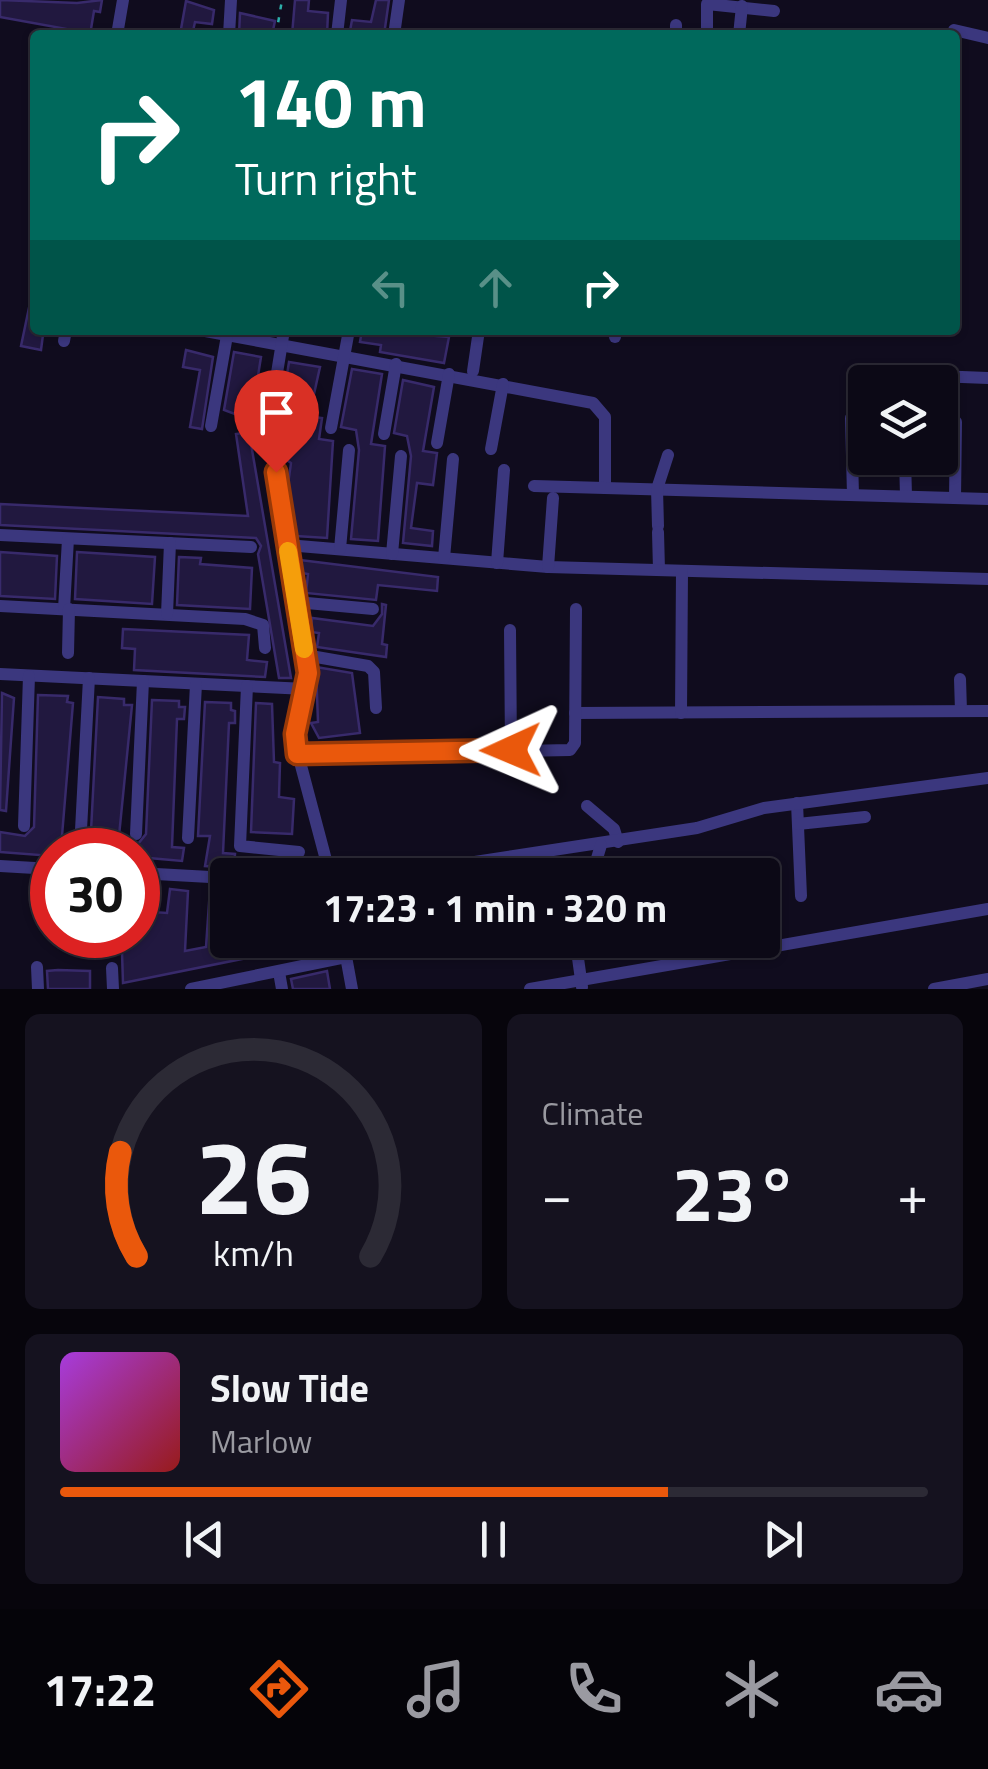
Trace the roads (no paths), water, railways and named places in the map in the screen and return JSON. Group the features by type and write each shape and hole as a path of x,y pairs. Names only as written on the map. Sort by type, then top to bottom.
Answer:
{"street":[{"path":"118,30 123,0"},
{"path":"229,30 231,0"},
{"path":"337,30 340,0"},
{"path":"395,30 399,0"},
{"path":"706,30 707,4 774,11"},
{"path":"740,30 742,6"},
{"path":"960,31 988,38"},
{"path":"212,426 227,335"},
{"path":"332,428 348,335"},
{"path":"473,371 477,335"},
{"path":"325,858 297,754 295,734 306,689 305,655 270,429 283,337 344,355 503,384 600,407 605,417 605,488"},
{"path":"384,434 396,364"},
{"path":"437,443 449,374"},
{"path":"958,377 988,378"},
{"path":"491,449 503,384"},
{"path":"340,549 349,450"},
{"path":"659,570 657,490 668,455"},
{"path":"392,554 400,456"},
{"path":"444,558 453,459"},
{"path":"497,562 504,470"},
{"path":"852,475 853,495"},
{"path":"905,475 906,496"},
{"path":"955,475 955,498"},
{"path":"534,486 988,498"},
{"path":"548,567 553,498"},
{"path":"0,536 251,547"},
{"path":"68,538 68,653"},
{"path":"167,614 170,544"},
{"path":"288,545 548,567 988,579"},
{"path":"681,713 682,571"},
{"path":"296,602 373,609"},
{"path":"0,606 258,622 266,631 265,648"},
{"path":"297,754 570,750 575,743 576,609"},
{"path":"510,630 511,750"},
{"path":"305,655 368,666 374,672 376,708"},
{"path":"0,674 306,689"},
{"path":"24,826 29,676"},
{"path":"82,828 90,678"},
{"path":"960,679 961,712"},
{"path":"136,828 143,681"},
{"path":"188,838 196,684"},
{"path":"247,686 240,846 299,852"},
{"path":"575,713 988,711"},
{"path":"528,858 698,828 745,812 988,778"},
{"path":"797,803 801,896"},
{"path":"587,806 614,830 618,842"},
{"path":"798,824 865,817"},
{"path":"597,858 601,846"},
{"path":"0,866 30,868"},
{"path":"160,874 210,877"},
{"path":"530,989 581,986 988,909"},
{"path":"191,989 338,958"},
{"path":"346,958 352,989"},
{"path":"579,958 581,986"},
{"path":"37,967 38,989"},
{"path":"112,968 113,989"},
{"path":"279,972 282,989"},
{"path":"934,989 988,979"}]}
